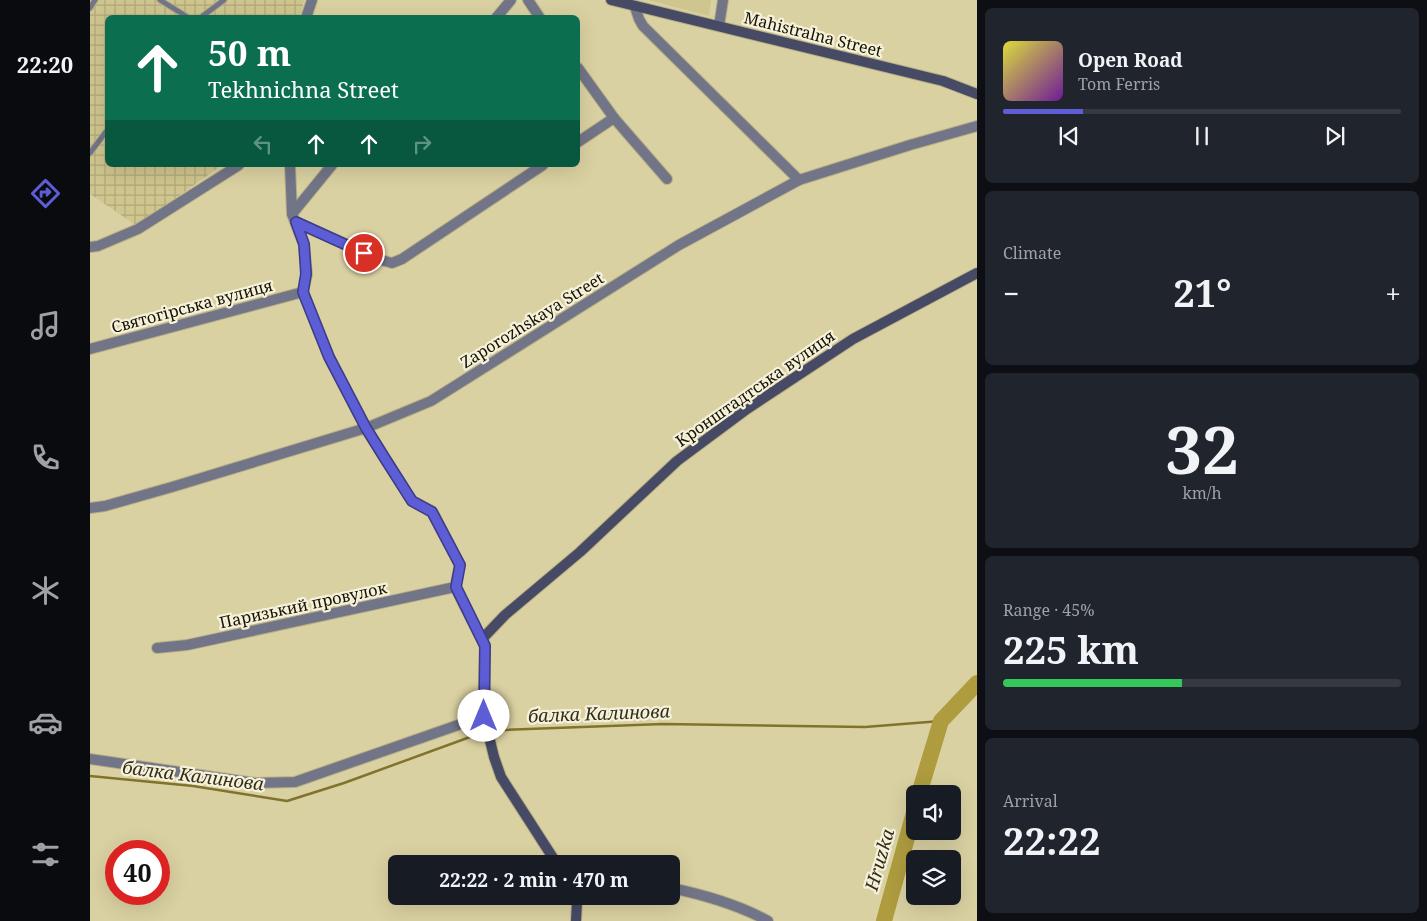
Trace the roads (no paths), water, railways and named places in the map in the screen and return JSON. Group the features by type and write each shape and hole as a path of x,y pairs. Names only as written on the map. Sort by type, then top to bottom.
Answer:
{"street":[{"path":"307,15 312,0"},
{"path":"499,15 512,0"},
{"path":"528,0 538,15"},
{"name":"Mahistralna Street","path":"611,0 942,82 977,94"},
{"path":"719,26 722,0"},
{"path":"635,7 638,19 643,26 799,180"},
{"path":"580,71 614,118 667,179"},
{"path":"580,141 614,118"},
{"name":"Zaporozhskaya Street","path":"90,508 105,506 366,428 431,401 679,245 799,180 977,126"},
{"path":"90,247 98,246 138,228 236,167"},
{"path":"290,167 294,218 304,244 306,274 303,292 329,357 366,428 412,501 432,512 460,565 456,587 484,642 484,716 494,757 501,777 551,855"},
{"path":"294,218 331,167"},
{"path":"294,218 392,263 402,259 540,167"},
{"name":"Кронштадтська вулиця","path":"484,642 505,615 580,552 677,461 739,415 853,339 977,273"},
{"name":"Святогірська вулиця","path":"90,349 303,292"},
{"name":"Паризький провулок","path":"157,648 205,642 456,587"},
{"path":"90,759 255,783 295,782 484,716"},
{"path":"680,890 734,905 768,921"},
{"path":"576,921 577,905"}],"lane":[{"path":"90,8 95,0"},
{"path":"160,0 184,15"},
{"path":"204,15 224,0"},
{"path":"90,153 105,133"}],"waterway":[{"name":"Hruzka","path":"922,785 941,721 977,683"},
{"name":"балка Калинова","path":"491,734 504,730 663,724 865,727 941,721"},
{"name":"балка Калинова","path":"90,776 193,786 287,801 344,783 470,737 486,735"},
{"name":"Hruzka","path":"884,921 906,840"}]}
